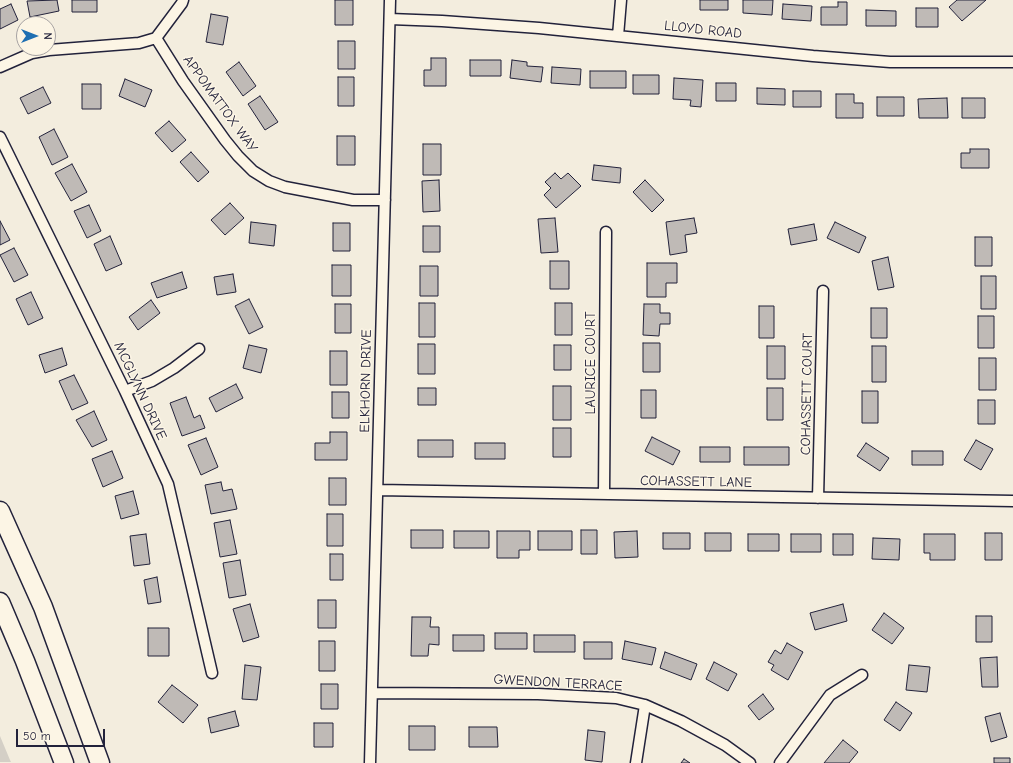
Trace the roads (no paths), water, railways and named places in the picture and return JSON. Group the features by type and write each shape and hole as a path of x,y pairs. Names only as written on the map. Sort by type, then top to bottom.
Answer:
{"highway":[{"path":"0,511 43,607 100,763"},
{"path":"0,602 25,661 64,763"}],"street":[{"path":"0,67 32,53 49,50 139,43 156,38 183,0"},
{"name":"ELKHORN DRIVE","path":"370,763 390,0"},
{"path":"618,36 621,0"},
{"name":"LLOYD ROAD","path":"390,19 442,21 618,36 813,56 890,62 1013,62"},
{"name":"APPOMATTOX WAY","path":"156,38 183,81 225,140 253,171 270,181 286,187 353,200 385,200"},
{"name":"MCGLYNN DRIVE","path":"0,137 125,391 168,484 212,673"},
{"name":"LAURICE COURT","path":"604,494 606,232"},
{"name":"COHASSETT COURT","path":"818,498 823,291"},
{"path":"125,391 152,381 174,368 199,349"},
{"name":"COHASSETT LANE","path":"378,490 1013,501"},
{"path":"780,763 830,695 862,675"},
{"name":"GWENDON TERRACE","path":"372,693 538,694 616,698 645,706 681,721 725,744 750,763"},
{"path":"636,763 645,706"}]}
